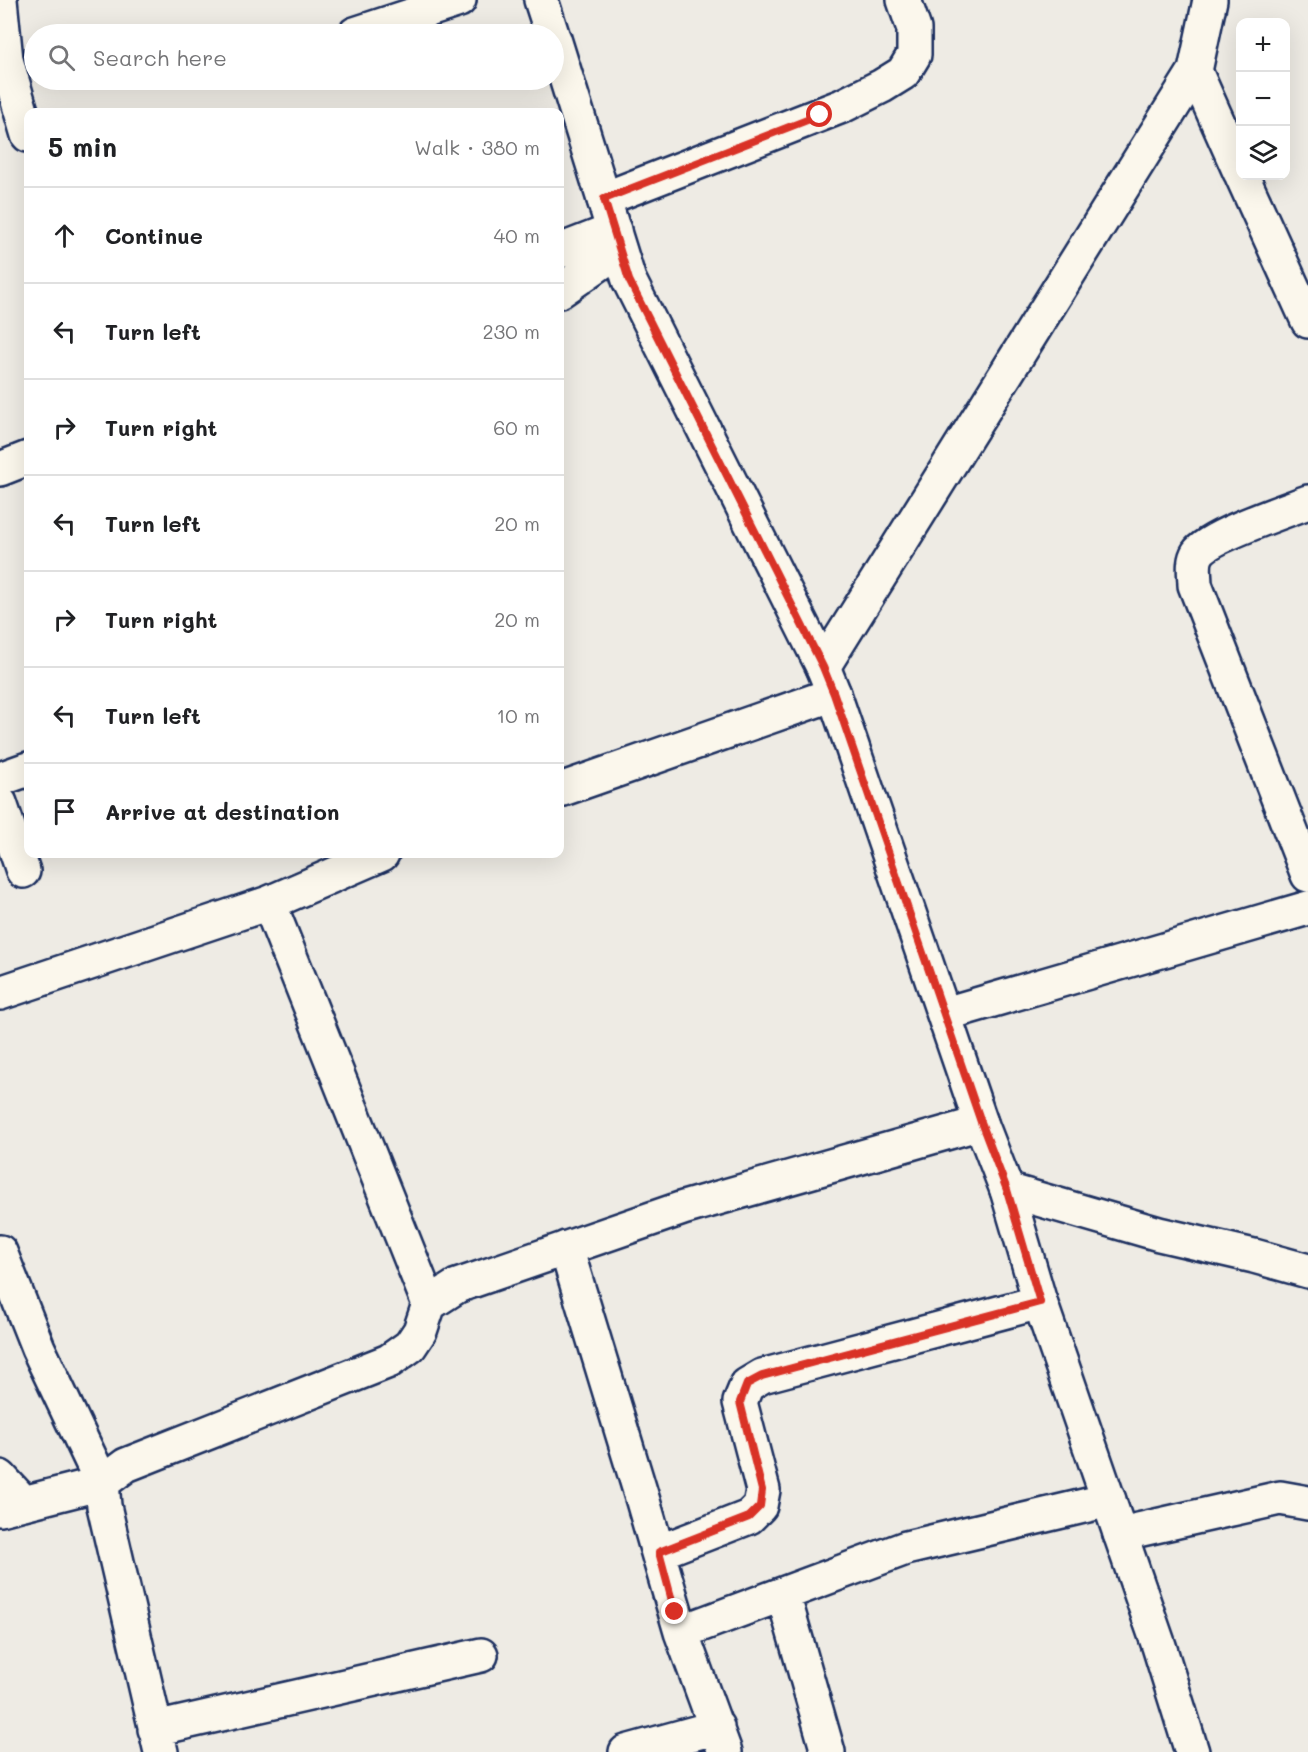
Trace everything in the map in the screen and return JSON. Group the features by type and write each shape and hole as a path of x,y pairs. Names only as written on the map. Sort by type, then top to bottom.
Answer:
{"street":[{"path":"0,0 6,60 24,121"},
{"path":"386,24 459,0"},
{"path":"541,0 549,24"},
{"path":"604,199 842,106 903,73 914,55 914,30 904,0"},
{"path":"564,788 828,681 1195,71 1210,0"},
{"path":"564,71 629,280 828,681 981,1122 1007,1190 1040,1302 1109,1500 1192,1752"},
{"path":"1195,71 1236,163"},
{"path":"1244,180 1308,321"},
{"path":"564,250 617,240"},
{"path":"564,287 617,240"},
{"path":"0,469 24,460"},
{"path":"1308,502 1215,540 1198,551 1194,562 1195,585 1308,875"},
{"path":"0,779 24,770"},
{"path":"0,803 23,871"},
{"path":"0,993 269,903 373,858"},
{"path":"269,903 429,1304"},
{"path":"945,1014 1308,908"},
{"path":"0,1477 12,1506 102,1483 126,1465 389,1361 410,1346 420,1331 429,1304 456,1286 683,1208 981,1122"},
{"path":"1007,1190 1159,1234 1308,1272"},
{"path":"566,1248 659,1552 681,1632 721,1739 626,1752"},
{"path":"0,1252 38,1348 102,1483 104,1506 158,1741 481,1655"},
{"path":"659,1552 749,1517 760,1506 762,1490 740,1402 747,1384 762,1376 1040,1302"},
{"path":"1120,1534 1280,1498 1308,1503"},
{"path":"681,1632 906,1548 1109,1500"},
{"path":"783,1594 828,1752"}],"route":[{"path":"675,1612 659,1552 749,1517 760,1506 762,1490 740,1402 747,1384 762,1376 1040,1302 1007,1190 981,1122 834,694 823,667 629,280 604,199 820,115"}]}
